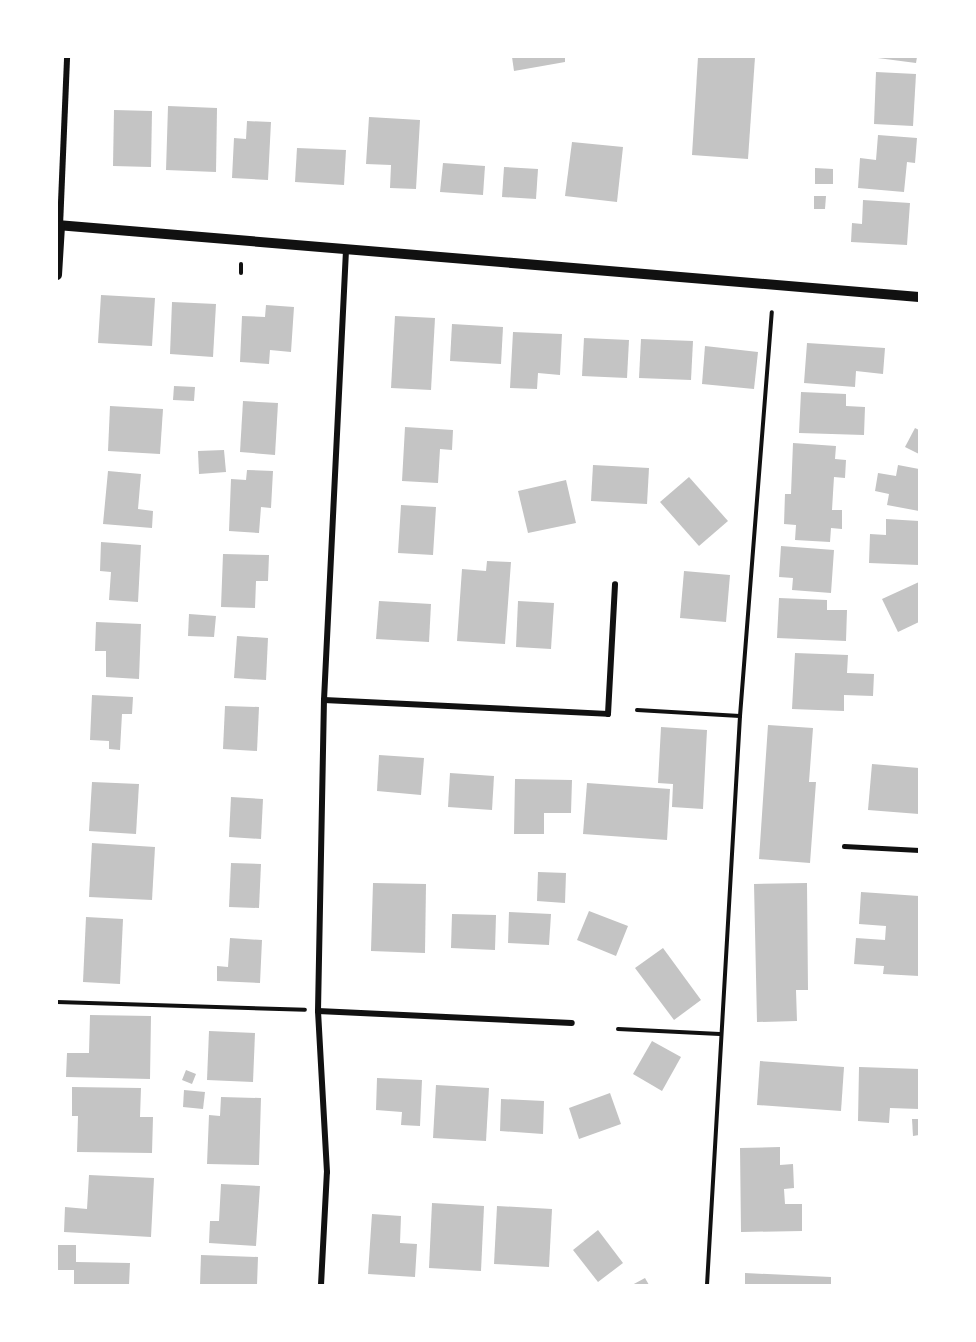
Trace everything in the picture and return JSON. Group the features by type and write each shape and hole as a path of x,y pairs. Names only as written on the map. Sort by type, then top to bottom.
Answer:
{"street":[{"path":"57,275 68,57"},
{"path":"59,226 346,252 919,297"},
{"path":"321,1285 327,1172 318,1011 324,700 346,252"},
{"path":"324,700 608,714 615,584"},
{"path":"318,1011 573,1023"}],"lane":[{"path":"844,846 919,850"}],"path":[{"path":"240,273 242,264"},
{"path":"707,1285 740,716 772,312"},
{"path":"637,710 740,716"},
{"path":"57,1002 305,1010"},
{"path":"618,1029 720,1034"}],"building":[{"path":"512,57 565,57 565,62 514,71"},
{"path":"698,57 755,57 748,159 692,155"},
{"path":"870,57 917,57 916,63"},
{"path":"876,72 916,74 913,126 874,124"},
{"path":"168,106 217,108 216,172 166,170"},
{"path":"114,110 152,111 151,167 113,166"},
{"path":"369,117 420,120 416,189 390,188 391,165 366,164"},
{"path":"247,121 271,122 268,180 232,178 234,138 246,139"},
{"path":"878,135 917,138 915,163 907,162 904,192 858,188 860,158 876,160"},
{"path":"572,142 623,147 617,202 565,196"},
{"path":"297,148 346,150 344,185 295,182"},
{"path":"443,163 485,166 483,195 440,192"},
{"path":"504,167 538,169 536,199 502,197"},
{"path":"815,168 833,169 833,184 815,184"},
{"path":"814,196 826,196 825,209 814,209"},
{"path":"863,200 910,203 907,245 851,242 852,223 862,224"},
{"path":"101,295 155,298 152,346 98,343"},
{"path":"172,302 216,304 213,357 170,354"},
{"path":"266,305 294,307 291,352 270,350 269,364 240,362 242,316 265,317"},
{"path":"395,316 435,318 431,390 391,388"},
{"path":"452,324 503,327 501,364 450,361"},
{"path":"513,332 562,334 560,375 538,373 537,389 510,388"},
{"path":"584,338 629,340 627,378 582,376"},
{"path":"641,339 693,341 691,380 639,378"},
{"path":"807,343 885,348 883,374 856,371 855,387 804,383"},
{"path":"705,346 758,352 754,389 702,384"},
{"path":"174,386 195,387 194,401 173,400"},
{"path":"801,392 846,394 846,406 865,407 864,435 799,433"},
{"path":"243,401 278,403 275,455 240,452"},
{"path":"110,406 163,409 160,454 108,451"},
{"path":"405,427 453,430 452,450 440,449 438,483 402,481"},
{"path":"915,428 919,430 919,454 905,447"},
{"path":"793,443 836,446 835,459 846,460 845,478 834,477 832,510 842,510 842,529 831,528 830,542 795,540 796,525 784,524 785,494 791,494"},
{"path":"224,450 226,472 199,474 198,451"},
{"path":"593,465 649,468 647,504 591,501"},
{"path":"898,465 919,469 919,511 887,505 889,494 875,491 878,473 896,476"},
{"path":"247,470 273,471 271,508 261,507 259,533 229,531 231,479 246,480"},
{"path":"108,471 141,474 138,509 153,511 152,528 103,524"},
{"path":"689,477 728,521 699,546 660,502"},
{"path":"566,480 576,523 528,533 518,491"},
{"path":"401,505 436,507 433,555 398,553"},
{"path":"886,519 919,521 919,565 869,563 870,534 886,535"},
{"path":"101,542 141,545 138,602 109,600 111,572 100,571"},
{"path":"781,546 834,550 831,593 792,590 793,578 779,577"},
{"path":"223,554 269,555 268,581 256,581 255,608 221,607"},
{"path":"487,561 511,562 505,644 457,641 462,569 486,571"},
{"path":"684,571 730,575 726,622 680,618"},
{"path":"919,582 919,622 898,632 882,599"},
{"path":"779,598 827,600 827,610 847,610 846,641 777,638"},
{"path":"379,601 431,604 429,642 376,639"},
{"path":"518,601 554,603 551,649 516,647"},
{"path":"189,614 216,616 214,637 188,636"},
{"path":"96,622 141,624 139,679 106,677 106,651 95,651"},
{"path":"237,636 268,638 266,680 234,678"},
{"path":"795,653 848,655 847,673 874,674 873,696 844,695 844,711 792,709"},
{"path":"92,695 133,697 132,714 122,714 120,750 109,749 109,741 90,740"},
{"path":"225,706 259,707 257,751 223,749"},
{"path":"768,725 813,728 809,782 816,782 810,863 759,859"},
{"path":"661,727 707,730 703,809 672,807 673,784 658,783"},
{"path":"379,755 424,758 421,795 377,791"},
{"path":"872,764 919,768 919,814 868,810"},
{"path":"450,773 494,776 492,810 448,807"},
{"path":"515,779 572,780 571,813 544,813 544,834 514,834"},
{"path":"92,782 139,784 136,834 89,831"},
{"path":"587,783 670,789 667,840 583,834"},
{"path":"231,797 263,799 261,839 229,837"},
{"path":"92,843 155,847 152,900 89,897"},
{"path":"231,863 261,864 259,908 229,907"},
{"path":"538,872 566,873 565,903 537,901"},
{"path":"373,883 426,884 425,953 371,951"},
{"path":"807,883 808,990 796,990 797,1021 757,1022 754,884"},
{"path":"861,892 919,896 919,976 883,974 884,966 854,964 856,938 885,940 886,926 859,924"},
{"path":"589,911 628,926 616,956 577,940"},
{"path":"509,912 551,914 549,945 508,943"},
{"path":"452,914 496,915 495,950 451,948"},
{"path":"86,917 123,919 120,984 83,982"},
{"path":"230,938 262,940 260,983 217,981 217,966 228,967"},
{"path":"663,948 701,1000 674,1020 635,968"},
{"path":"90,1015 151,1016 150,1079 66,1077 67,1053 89,1053"},
{"path":"209,1031 255,1033 253,1082 207,1080"},
{"path":"652,1041 681,1057 662,1091 633,1074"},
{"path":"760,1061 844,1067 841,1111 757,1105"},
{"path":"859,1067 919,1069 919,1109 890,1108 889,1123 858,1121"},
{"path":"186,1070 196,1074 192,1084 182,1080"},
{"path":"377,1078 422,1080 420,1126 401,1125 402,1112 376,1110"},
{"path":"436,1085 489,1088 486,1141 433,1138"},
{"path":"72,1087 141,1088 140,1117 153,1117 152,1153 77,1152 78,1116 72,1116"},
{"path":"184,1090 205,1092 203,1109 183,1107"},
{"path":"610,1093 621,1124 579,1139 569,1108"},
{"path":"221,1097 261,1098 259,1165 207,1164 209,1115 220,1116"},
{"path":"501,1099 544,1101 543,1134 500,1131"},
{"path":"912,1119 919,1119 919,1135 913,1136"},
{"path":"780,1147 780,1165 793,1164 794,1188 784,1189 785,1204 802,1204 802,1231 741,1232 740,1148"},
{"path":"89,1175 154,1178 151,1237 64,1232 65,1207 87,1209"},
{"path":"221,1184 260,1186 256,1246 209,1243 210,1221 219,1221"},
{"path":"432,1203 484,1206 481,1271 429,1268"},
{"path":"497,1206 552,1209 549,1267 494,1264"},
{"path":"372,1214 401,1216 400,1243 417,1244 415,1277 368,1274"},
{"path":"598,1230 623,1263 598,1282 573,1250"},
{"path":"57,1245 76,1245 76,1262 130,1263 129,1285 74,1285 74,1270 57,1270"},
{"path":"201,1255 258,1257 257,1285 200,1285"},
{"path":"745,1273 831,1277 831,1285 745,1285"},
{"path":"645,1278 649,1285 632,1285"}]}
